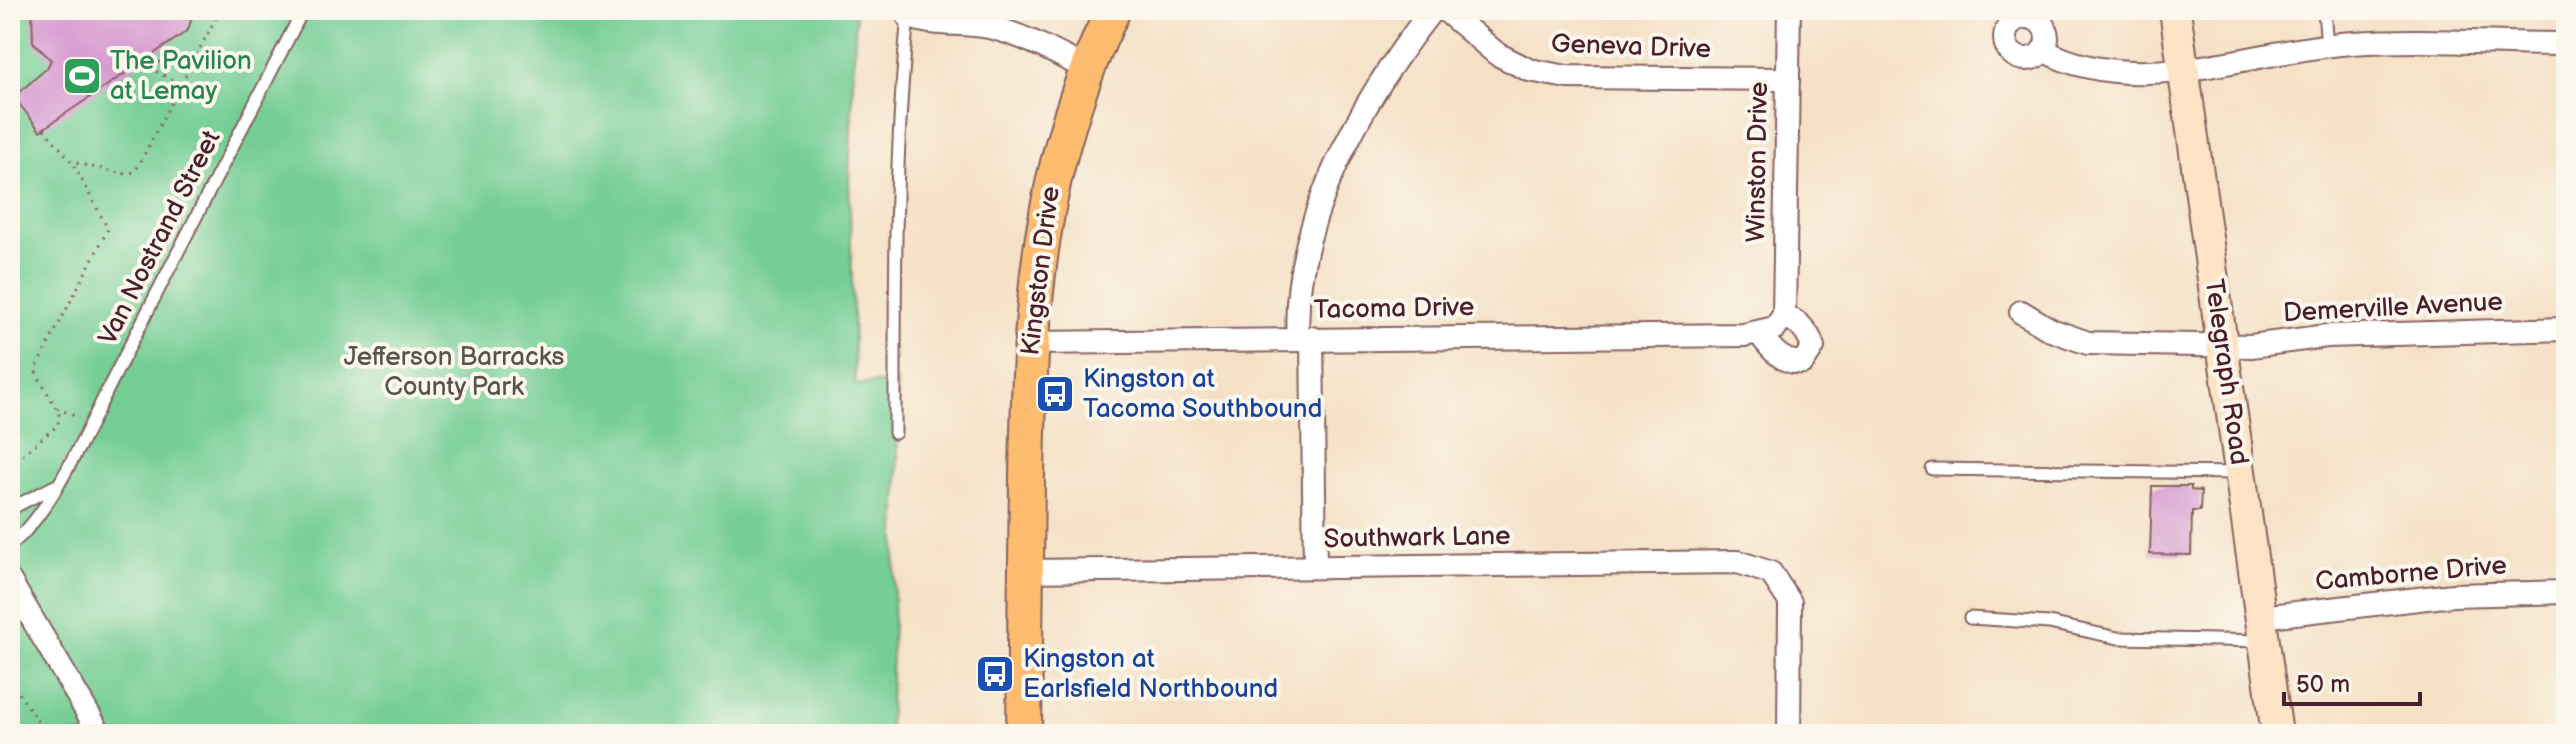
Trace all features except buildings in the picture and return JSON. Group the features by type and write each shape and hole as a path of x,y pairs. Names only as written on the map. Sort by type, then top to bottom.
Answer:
{"main road":[{"name":"Kingston Drive","path":"1024,734 1030,343 1035,274 1049,192 1087,69 1113,10"},
{"name":"Telegraph Road","path":"2175,10 2277,734"}],"street":[{"path":"1315,567 1305,338 1296,312 1314,225 1354,122 1394,59 1432,10"},
{"name":"Geneva Drive","path":"1445,10 1497,54 1529,70 1567,77 1788,79"},
{"name":"Winston Drive","path":"1784,315 1789,10"},
{"path":"908,13 920,22 986,26 1027,37 1087,69"},
{"path":"2043,50 2084,69 2113,74 2352,43 2566,44"},
{"name":"Demerville Avenue","path":"2021,312 2051,330 2088,343 2251,346 2327,336 2566,329"},
{"path":"1784,315 1799,323 1810,336 1813,347 1803,362 1794,363 1781,358 1759,333 1775,328 1784,315"},
{"name":"Tacoma Drive","path":"1030,343 1759,333"},
{"name":"Southwark Lane","path":"1026,571 1738,562 1771,573 1790,602 1789,734"},
{"path":"10,581 100,734"},
{"name":"Camborne Drive","path":"2263,629 2453,595 2566,592"}],"lane":[{"name":"Van Nostrand Street","path":"10,545 23,535 55,486 89,424 303,10"},
{"path":"2324,10 2327,47"},
{"path":"895,433 895,255 901,83 908,13"},
{"path":"1932,469 2241,473"},
{"path":"10,509 55,486"},
{"path":"1970,618 2049,623 2118,638 2263,629"}],"path":[{"path":"72,162 123,174 135,172 220,10"},
{"path":"181,85 142,64 195,58"},
{"path":"10,465 54,430 60,420 57,408 35,370 108,229 72,162 44,129"},
{"path":"57,408 89,424"},
{"path":"10,680 46,734"}],"green space":[{"name":"Jefferson Barracks County Park","path":"10,10 856,10 849,180 855,385 897,381 898,478 889,734 10,734"}],"place":[{"name":"The Pavilion at Lemay","path":"82,76"},
{"name":"Kingston at Tacoma Southbound","path":"1055,394"},
{"name":"Kingston at Earlsfield Northbound","path":"995,674"}]}
